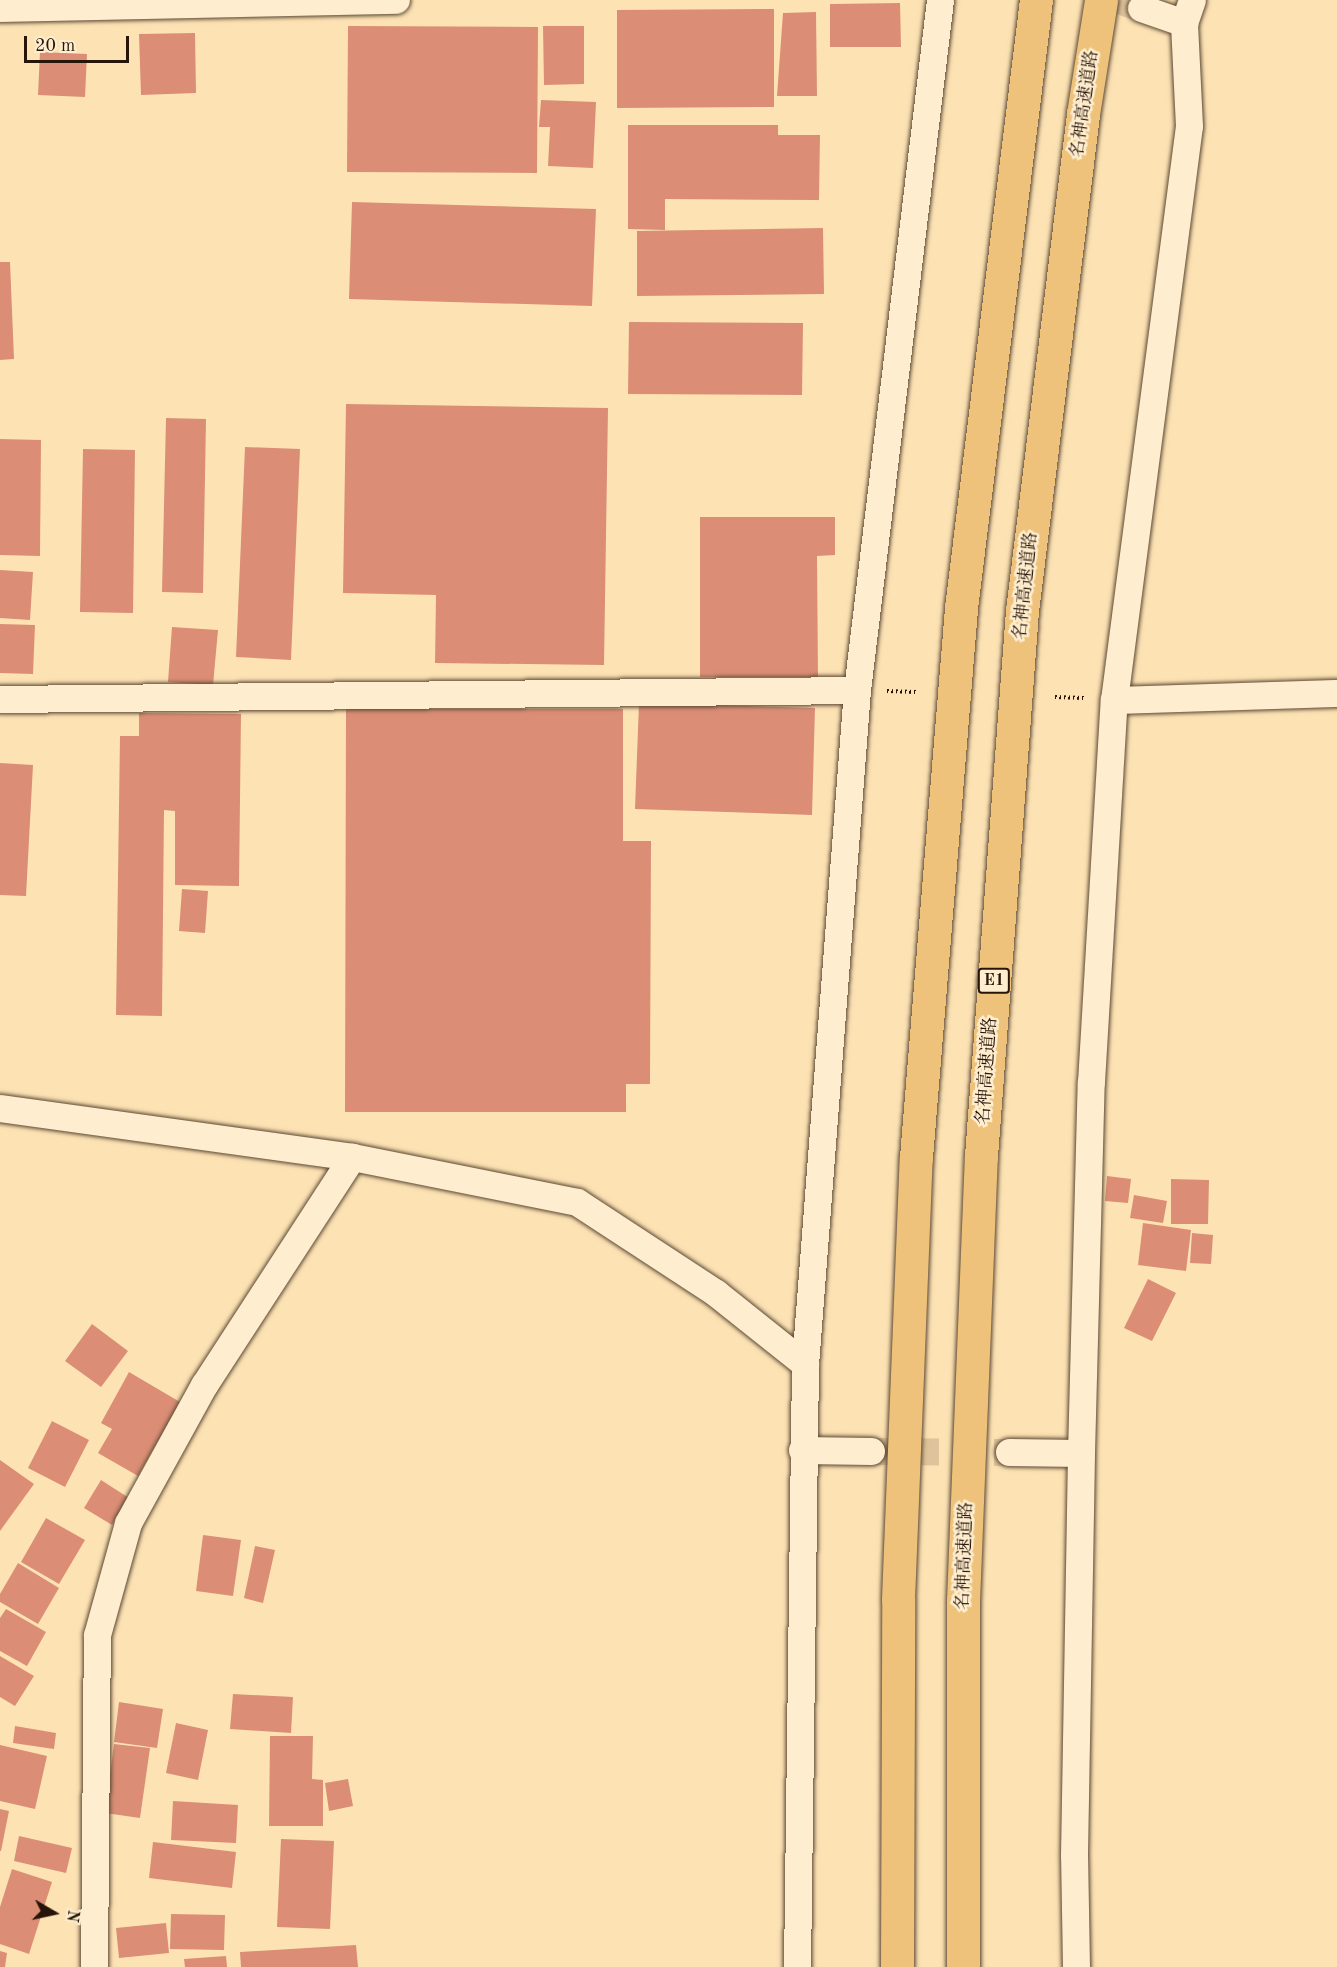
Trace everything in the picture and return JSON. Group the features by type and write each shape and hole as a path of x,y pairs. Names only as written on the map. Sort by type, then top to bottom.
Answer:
{"highway":[{"path":"897,1967 898,1599 916,1157 961,608 1036,0"},
{"name":"名神高速道路","path":"963,1967 963,1601 981,1156 1022,611 1083,114 1101,0"}],"street":[{"path":"0,8 396,0"},
{"path":"797,1967 802,1450 805,1364 853,777 857,690 940,0"},
{"path":"1076,1967 1074,1855 1081,1453 1091,1082 1114,700 1189,126 1188,11 1141,8"},
{"path":"0,699 857,690"},
{"path":"1114,700 1337,693"},
{"path":"0,1108 352,1157 577,1202 716,1293 805,1364"},
{"path":"94,1967 97,1635 128,1523 204,1385 352,1157"},
{"path":"802,1450 872,1451"},
{"path":"1009,1452 1081,1453"}],"building":[{"path":"900,3 901,47 830,47 830,4"},
{"path":"774,9 774,107 617,108 617,10"},
{"path":"816,12 817,96 777,96 783,13"},
{"path":"348,26 538,27 537,173 347,172"},
{"path":"543,26 584,26 584,84 544,85"},
{"path":"195,33 196,93 141,95 139,34"},
{"path":"40,52 87,54 85,97 38,95"},
{"path":"541,100 596,102 593,168 548,166 550,127 539,127"},
{"path":"628,125 778,125 778,135 820,135 819,200 665,199 665,230 628,229"},
{"path":"352,202 596,209 592,306 349,299"},
{"path":"823,228 824,294 637,296 637,231"},
{"path":"0,262 10,262 14,359 0,360"},
{"path":"629,322 803,323 802,395 628,394"},
{"path":"346,404 608,408 604,665 435,663 436,595 343,593"},
{"path":"166,418 206,419 203,593 162,592"},
{"path":"0,439 41,440 40,556 0,555"},
{"path":"245,447 300,449 291,660 236,657"},
{"path":"83,449 135,450 133,613 80,612"},
{"path":"700,517 835,517 835,555 817,556 818,677 700,677"},
{"path":"0,570 33,572 30,620 0,618"},
{"path":"0,624 35,625 33,674 0,673"},
{"path":"172,627 218,630 213,685 168,682"},
{"path":"639,703 815,708 812,815 635,809"},
{"path":"346,709 623,709 623,841 651,841 650,1084 626,1084 626,1112 345,1112"},
{"path":"139,713 241,714 239,886 175,885 175,811 164,810 162,1016 116,1015 120,736 139,736"},
{"path":"0,763 33,765 26,896 0,895"},
{"path":"182,889 208,891 205,933 179,931"},
{"path":"1107,1176 1131,1179 1128,1203 1105,1201"},
{"path":"1171,1179 1209,1180 1208,1224 1171,1224"},
{"path":"1134,1195 1167,1201 1163,1223 1130,1218"},
{"path":"1143,1223 1191,1230 1186,1271 1138,1265"},
{"path":"1192,1233 1213,1235 1211,1264 1190,1263"},
{"path":"1148,1279 1176,1293 1152,1341 1124,1328"},
{"path":"92,1324 128,1351 101,1387 65,1361"},
{"path":"129,1372 180,1402 138,1476 98,1453 112,1429 101,1423"},
{"path":"52,1421 89,1440 65,1487 28,1468"},
{"path":"0,1460 34,1484 0,1531"},
{"path":"101,1480 129,1498 112,1525 84,1508"},
{"path":"46,1518 85,1540 59,1584 21,1562"},
{"path":"203,1535 241,1540 233,1596 196,1591"},
{"path":"255,1546 275,1550 263,1603 244,1598"},
{"path":"18,1563 59,1588 38,1624 0,1602 0,1594"},
{"path":"6,1609 46,1632 27,1666 0,1651 0,1618"},
{"path":"0,1656 34,1676 15,1706 0,1697"},
{"path":"233,1694 293,1697 291,1733 230,1729"},
{"path":"119,1702 163,1709 157,1748 114,1742"},
{"path":"176,1723 208,1730 198,1780 166,1773"},
{"path":"15,1726 56,1733 54,1749 13,1743"},
{"path":"270,1736 313,1736 312,1779 323,1780 323,1826 269,1826"},
{"path":"114,1744 150,1748 140,1818 105,1813"},
{"path":"0,1745 47,1756 35,1809 0,1801"},
{"path":"348,1779 353,1806 329,1811 325,1783"},
{"path":"173,1801 238,1805 236,1843 171,1840"},
{"path":"0,1809 9,1811 1,1851 0,1851"},
{"path":"19,1836 72,1848 66,1873 14,1861"},
{"path":"281,1839 334,1841 330,1929 277,1927"},
{"path":"153,1842 236,1852 232,1888 149,1878"},
{"path":"12,1869 52,1882 29,1954 0,1944 0,1907"},
{"path":"171,1914 225,1915 224,1950 170,1949"},
{"path":"166,1923 169,1953 119,1958 116,1928"},
{"path":"356,1945 358,1967 241,1967 240,1952"},
{"path":"0,1951 7,1953 5,1967 0,1967"},
{"path":"226,1956 227,1967 185,1967 184,1959"}],"tunnel":[{"path":"1119,0 1141,8"},
{"path":"871,1451 1009,1452"}]}
